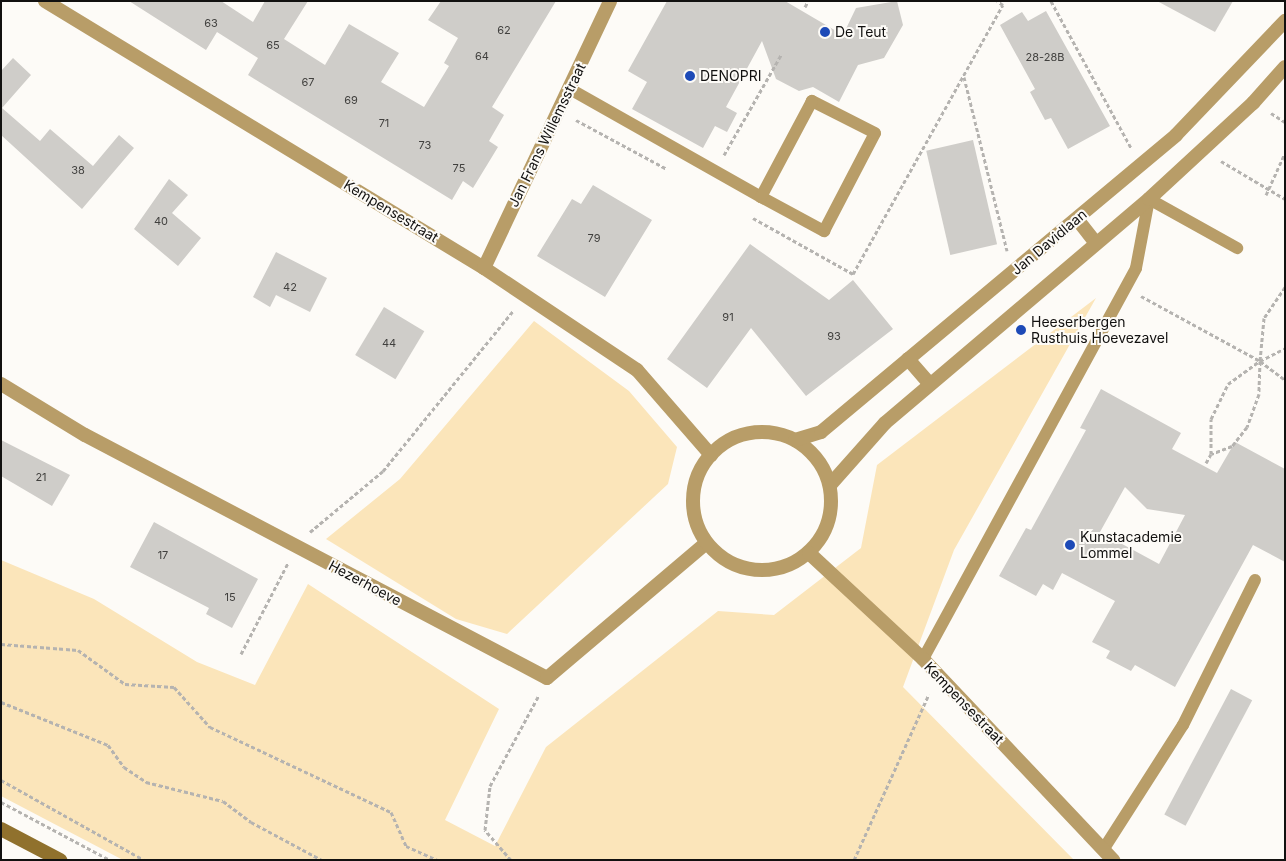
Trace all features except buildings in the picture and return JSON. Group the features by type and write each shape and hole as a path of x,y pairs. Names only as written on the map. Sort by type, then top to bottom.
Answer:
{"main road":[{"path":"1,829 60,860"}],"street":[{"name":"Kempensestraat","path":"45,1 484,268 637,370 710,455"},
{"name":"Jan Frans Willemsstraat","path":"484,268 559,113 610,1"},
{"name":"Jan Davidlaan","path":"795,440 821,432 1078,219 1182,128 1285,22"},
{"path":"830,485 849,458 930,384 1149,199 1205,148 1285,67"},
{"path":"1078,219 1096,243"},
{"path":"908,359 930,384"},
{"name":"Hezerhoeve","path":"1,384 85,435 547,678"},
{"path":"750,433 773,433 795,440 811,452 830,485 829,522 809,553 793,564 756,571 720,557 706,543 693,508 700,470 710,455 729,440 750,433"},
{"path":"547,678 706,543"},
{"name":"Kempensestraat","path":"809,553 938,675 1108,855"}],"lane":[{"path":"570,89 761,197 824,231 875,133 812,101 761,197"},
{"path":"923,660 1136,268 1149,199 1237,248"},
{"path":"1108,855 1183,725 1255,580"}],"path":[{"path":"805,6 808,1"},
{"path":"749,216 853,274 1004,3 997,1"},
{"path":"1051,1 1140,165"},
{"path":"715,171 781,55"},
{"path":"964,77 1007,251 1020,267"},
{"path":"559,113 672,172"},
{"path":"1205,148 1285,200"},
{"path":"1266,195 1267,189 1285,153"},
{"path":"1211,454 1232,446 1247,427 1259,394 1264,318 1285,287"},
{"path":"1125,288 1260,361 1285,380"},
{"path":"241,654 297,547 383,471 525,294"},
{"path":"1206,463 1211,454 1211,419 1228,384 1260,361 1285,348"},
{"path":"1,644 78,650 125,684 174,687 210,727 391,812 406,846 437,860"},
{"path":"854,860 938,675"},
{"path":"511,860 485,830 490,786 547,678"},
{"path":"1,702 108,746 124,767 146,782 222,801 251,822 322,860"},
{"path":"1,780 144,860"},
{"path":"1,802 110,860"}],"shaded area":[{"path":"1096,298 954,550 903,687 1074,860 123,860 1,796 1,560 94,599 197,662 255,685 308,584 499,709 445,820 495,846 546,747 718,611 774,615 861,548 877,465"},
{"path":"534,321 629,391 677,447 668,484 507,634 456,619 326,539 400,479"}],"place":[{"name":"De Teut","path":"825,32"},
{"name":"DENOPRI","path":"690,76"},
{"name":"Heeserbergen Rusthuis Hoevezavel","path":"1021,330"},
{"name":"Kunstacademie Lommel","path":"1070,545"}]}
